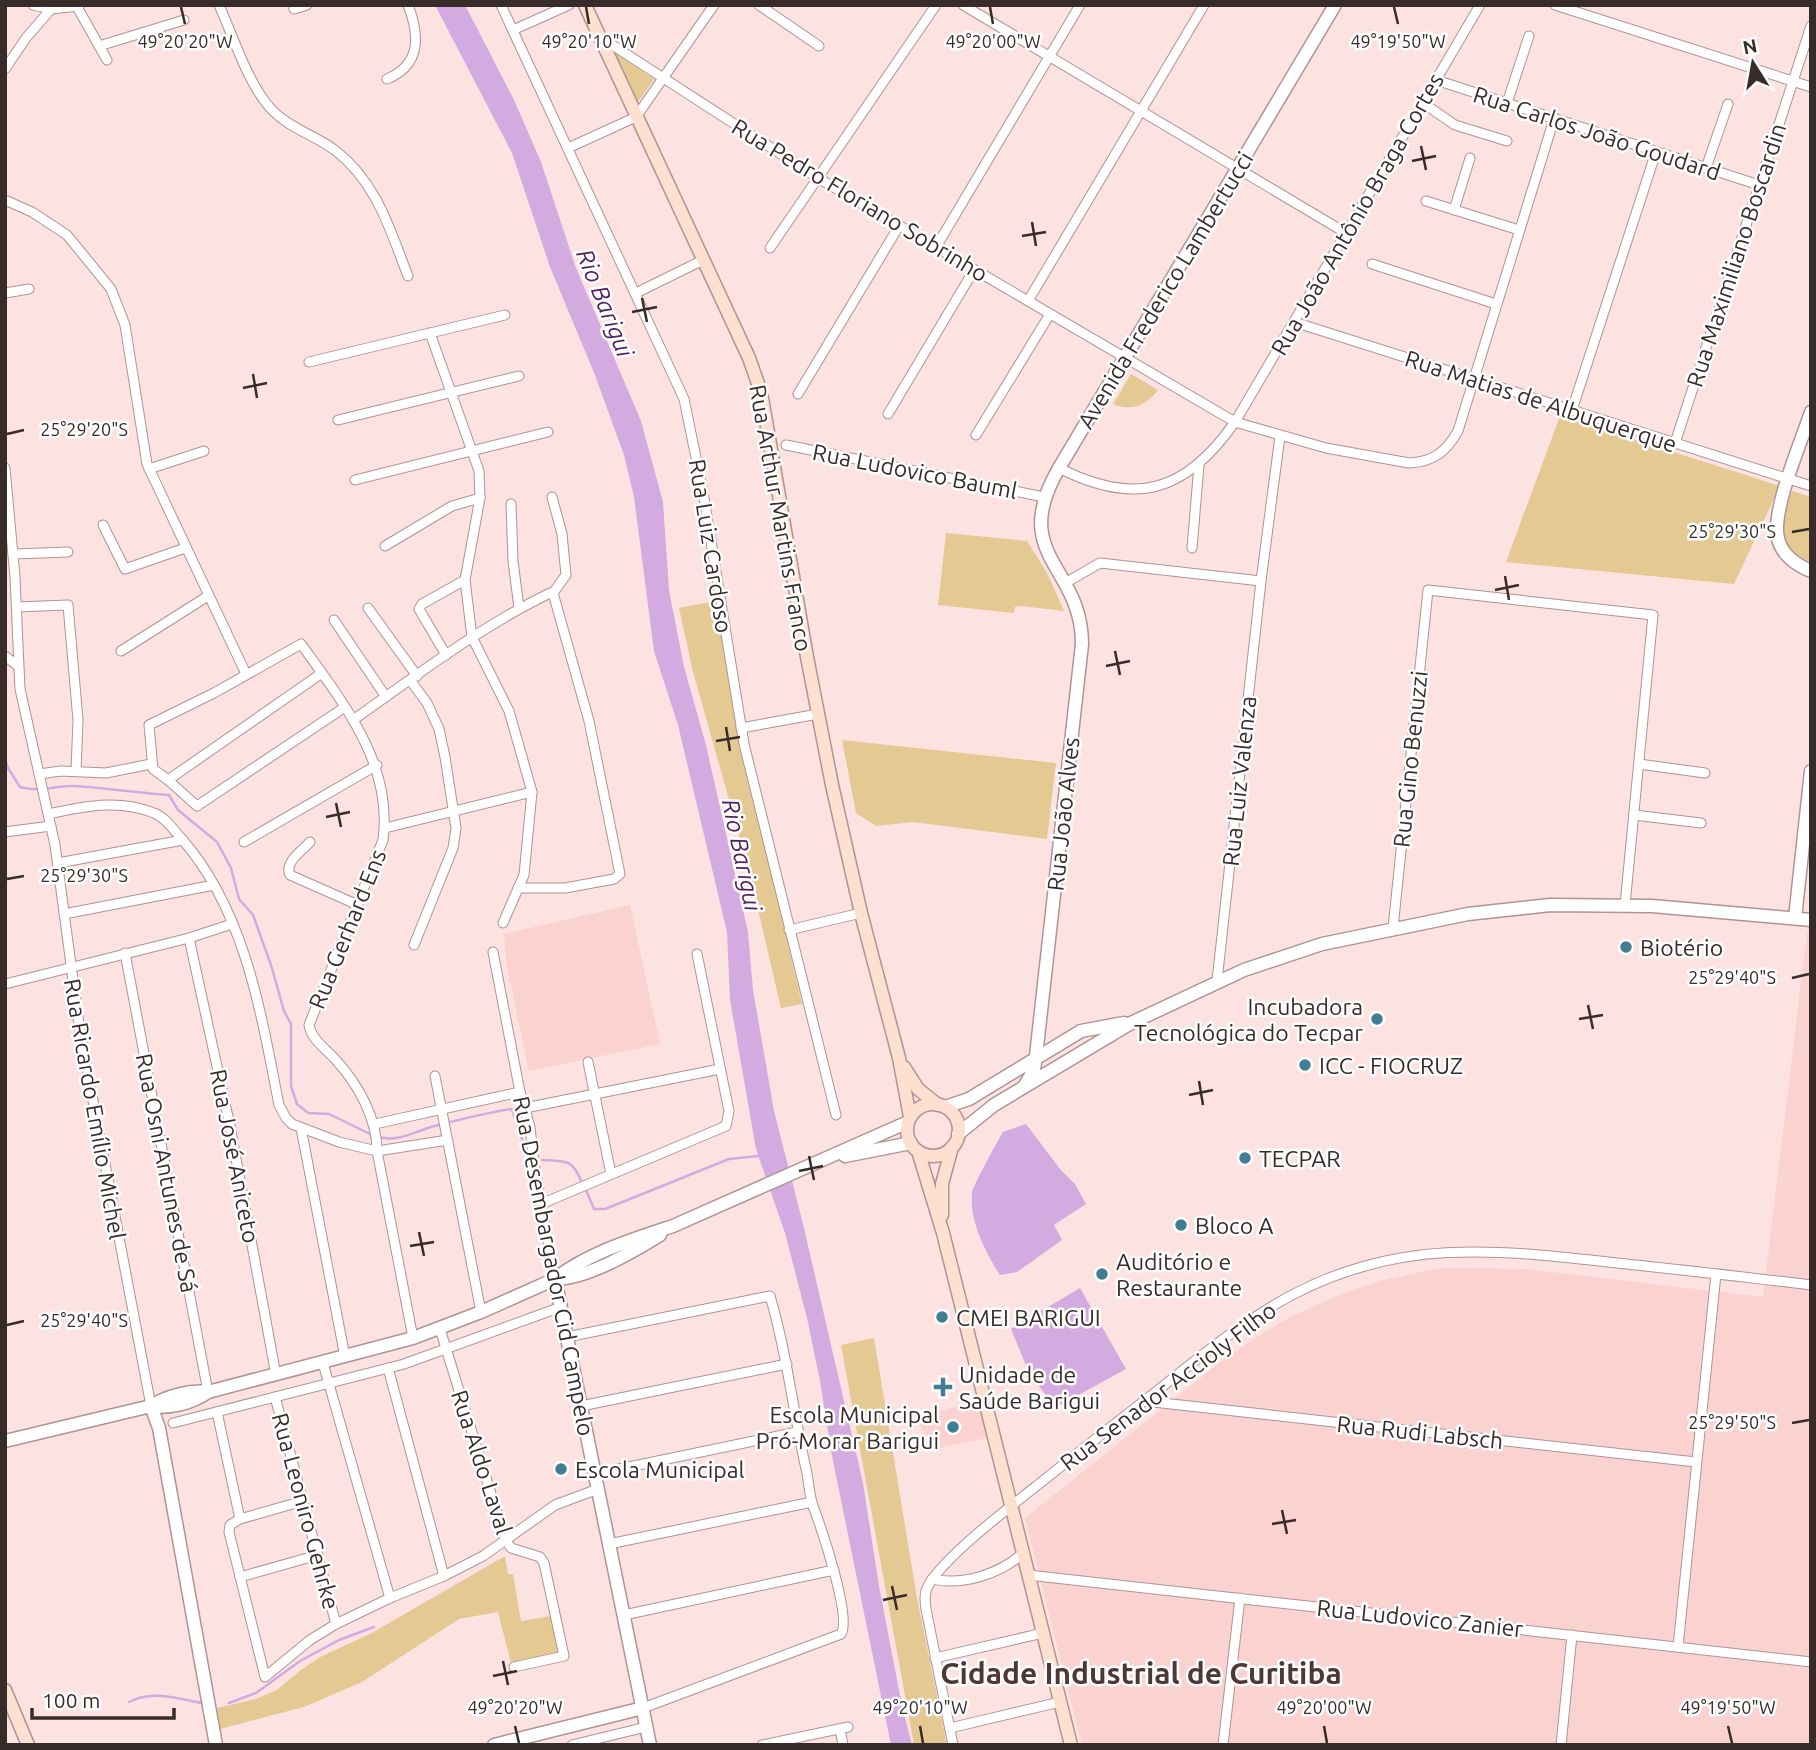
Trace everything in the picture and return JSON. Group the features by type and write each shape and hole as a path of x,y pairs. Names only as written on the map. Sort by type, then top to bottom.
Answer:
{"main road":[{"name":"Rua Arthur Martins Franco","path":"585,5 749,358 761,392 818,715 861,913 899,1058 909,1120"},
{"name":"Rua Arthur Martins Franco","path":"899,1058 918,1089 941,1106"},
{"path":"943,1233 942,1184 958,1134 956,1119 941,1106 922,1106 909,1120 907,1129 943,1233 1071,1745"},
{"path":"914,1147 925,1154 939,1154 952,1147"},
{"path":"5,1690 27,1745"}],"street":[{"path":"33,5 51,9 78,6 107,60"},
{"path":"219,5 252,80 274,112 298,130 335,151 368,184 378,199 408,276"},
{"path":"294,9 307,5"},
{"path":"387,79 404,70 413,55 415,29 408,5"},
{"name":"Rua Luiz Cardoso","path":"501,5 679,386 689,419 741,728 836,1115"},
{"path":"513,30 569,5"},
{"path":"568,148 636,117 714,5"},
{"path":"758,5 819,46"},
{"path":"770,248 936,5"},
{"path":"963,5 1346,233"},
{"path":"936,247 1080,5"},
{"path":"1028,301 1204,5"},
{"name":"Avenida Frederico Lambertucci","path":"1065,583 1041,536 1039,522 1044,497 1335,5"},
{"name":"Rua João Antônio Braga Cortes","path":"1235,422 1480,5"},
{"path":"1555,5 1811,87"},
{"path":"5,69 26,38 51,9"},
{"path":"99,46 184,20"},
{"name":"Rua Maximiliano Boscardin","path":"1675,443 1811,26"},
{"path":"1507,103 1529,36"},
{"name":"Rua Pedro Floriano Sobrinho","path":"599,37 818,178 1235,422 1280,436 1395,461 1422,462 1439,455 1452,441 1462,421 1554,118"},
{"name":"Rua Carlos João Goudard","path":"1436,80 1759,185"},
{"path":"1423,103 1455,124 1507,141"},
{"path":"1706,168 1728,104"},
{"path":"1572,410 1656,152"},
{"path":"1454,210 1470,158"},
{"path":"5,200 32,212 67,235 111,289 125,325 149,469 246,674 149,725 151,764 155,772 197,806 345,707"},
{"path":"1426,201 1519,230"},
{"path":"798,394 899,226"},
{"path":"636,293 703,260"},
{"path":"1371,264 1496,304"},
{"path":"888,414 974,270"},
{"path":"5,293 29,289"},
{"path":"976,435 1050,314"},
{"path":"309,362 505,315"},
{"name":"Rua Matias de Albuquerque","path":"1294,321 1811,486"},
{"path":"430,333 479,471 480,499 465,580 472,637 509,711 532,792 524,875 503,923"},
{"path":"338,420 519,376"},
{"path":"1811,412 1778,516 1778,539 1786,554 1811,571"},
{"path":"1059,468 1104,487 1135,489 1160,485 1199,465 1235,422"},
{"path":"355,480 548,432"},
{"name":"Rua Luiz Valenza","path":"1217,981 1261,581 1280,436"},
{"name":"Rua Ludovico Bauml","path":"786,444 1044,497"},
{"path":"149,469 204,451"},
{"path":"1192,548 1199,465"},
{"name":"Rua Ricardo Emílio Michel","path":"5,468 17,607 18,666 24,715 49,814 58,863 69,966 103,1167 151,1406 159,1428 216,1745"},
{"path":"353,720 472,637 519,608 553,593 566,575 562,534 552,497"},
{"path":"385,546 452,506 480,499"},
{"path":"511,504 513,561 519,608"},
{"path":"103,525 125,569 186,548"},
{"path":"13,554 68,552"},
{"path":"1065,583 1100,563 1261,581"},
{"path":"446,655 419,609 422,604 465,580"},
{"name":"Rua João Alves","path":"1025,1085 1034,1070 1036,1056 1082,644 1080,620 1065,583"},
{"name":"Rua Gino Benuzzi","path":"1393,928 1428,590 1653,615 1639,764"},
{"path":"518,888 565,888 614,879 620,874 589,722 553,593"},
{"path":"121,652 208,596"},
{"path":"17,607 68,605 78,720 76,771"},
{"path":"368,608 413,678 439,729 454,813 456,838 453,848 414,945"},
{"path":"334,620 386,697"},
{"name":"Rua Gerhard Ens","path":"246,674 301,644 345,707 377,765 385,828 380,852 309,1025 312,1035 346,1072 376,1137 413,1338"},
{"path":"5,656 18,666"},
{"path":"168,780 322,673"},
{"path":"741,728 818,715"},
{"path":"39,774 76,771 106,773 151,764"},
{"path":"1625,905 1639,764 1705,773"},
{"path":"244,842 377,765"},
{"path":"1795,918 1811,771"},
{"path":"385,828 532,792"},
{"path":"49,814 100,804 155,813 165,819 203,864 232,924 251,977 279,1105 286,1118 301,1128 353,1146 444,1119 520,1092"},
{"path":"1634,815 1701,823"},
{"path":"5,832 51,826"},
{"path":"58,863 183,840"},
{"path":"310,842 288,865 290,875 358,905"},
{"path":"64,914 214,885"},
{"path":"958,1134 987,1110 1025,1085 1131,1023 1217,981 1295,951 1393,928 1522,907 1625,905 1811,920"},
{"path":"789,930 861,913"},
{"path":"5,984 189,938 232,924"},
{"name":"Rua José Aniceto","path":"189,938 230,1126 276,1375"},
{"name":"Rua Desembargador Cid Campelo","path":"493,952 520,1092 526,1108 555,1279 650,1745"},
{"name":"Rua Osni Antunes de Sá","path":"125,953 208,1392"},
{"path":"541,1204 726,1126 729,1111 697,954"},
{"path":"941,1106 976,1095 1081,1031 1097,1026 1131,1023"},
{"path":"588,1062 611,1174"},
{"path":"526,1108 720,1069"},
{"path":"435,1076 481,1312"},
{"path":"5,1441 151,1406 161,1400 195,1391 208,1392 323,1363 440,1329 555,1279 572,1278 642,1246 673,1226 803,1170 909,1120"},
{"path":"301,1128 345,1357"},
{"path":"376,1137 448,1140"},
{"path":"824,1160 914,1147"},
{"name":"Rua Senador Accioly Filho","path":"933,1579 952,1558 1011,1506 1222,1340 1269,1307 1318,1282 1387,1260 1430,1252 1488,1250 1811,1285"},
{"path":"1678,1647 1716,1274"},
{"path":"494,1745 516,1742 643,1708 841,1634 844,1627 834,1570 812,1502 797,1432 787,1364 770,1296 567,1337"},
{"path":"173,1423 388,1368 561,1307"},
{"name":"Rua Aldo Laval","path":"440,1329 505,1539 511,1548 543,1559 564,1656 514,1667"},
{"path":"323,1363 390,1598"},
{"path":"581,1406 787,1364"},
{"path":"388,1368 444,1576"},
{"name":"Rua Leoniro Gehrke","path":"275,1398 336,1624"},
{"name":"Rua Rudi Labsch","path":"1144,1401 1696,1462"},
{"path":"217,1412 240,1519"},
{"path":"595,1474 797,1432"},
{"path":"303,1501 240,1519 229,1528 265,1677 310,1640 336,1624 483,1556 555,1505 598,1489"},
{"path":"609,1544 812,1502"},
{"path":"953,1745 925,1594 933,1579 952,1582 1000,1570 1023,1553"},
{"path":"240,1577 318,1556"},
{"path":"624,1615 834,1570"},
{"name":"Rua Ludovico Zanier","path":"1028,1575 1811,1662"},
{"path":"1223,1745 1240,1598"},
{"path":"935,1658 1043,1633"},
{"path":"1561,1745 1572,1635"},
{"path":"950,1728 1060,1702"},
{"path":"576,1744 646,1727"},
{"path":"762,1745 844,1728 843,1745"}],"shaded area":[{"path":"435,5 465,5 514,100 541,162 576,268 641,421 663,502 669,590 684,667 706,745 748,932 753,990 774,1111 863,1483 879,1586 912,1745 891,1745 832,1456 807,1318 785,1233 756,1149 730,1000 727,932 678,725 654,651 634,497 624,455 595,375 550,267 512,153"},
{"path":"615,53 654,79 638,102"},
{"path":"1131,374 1158,390 1149,400 1138,406 1113,404"},
{"path":"1560,416 1780,486 1734,584 1506,562"},
{"path":"1792,491 1811,497 1811,558 1808,562 1790,547 1783,531"},
{"path":"946,533 1027,541 1047,573 1064,611 1021,606 1015,607 1014,613 938,605"},
{"path":"715,601 739,738 802,1004 781,1008 748,867 693,672 679,608"},
{"path":"842,740 1056,763 1047,839 913,822 876,826 856,813"},
{"path":"630,905 660,1044 529,1071 506,962 504,934"},
{"path":"1807,933 1811,933 1811,1745 1082,1745 1025,1518 1218,1364 1251,1341 1290,1317 1341,1294 1384,1280 1440,1268 1526,1269 1763,1297"},
{"path":"1026,1124 1060,1169 1075,1184 1086,1204 1054,1225 1062,1240 1017,1272 1000,1275 976,1225 972,1192 1003,1132"},
{"path":"1080,1288 1126,1369 1051,1410 1045,1394 1030,1375 1011,1329"},
{"path":"874,1338 917,1598 947,1745 914,1745 841,1345"},
{"name":"Escola Municipal Pró-Morar Barigui","path":"979,1401 987,1438 933,1449 916,1417"},
{"path":"505,1556 508,1574 513,1574 521,1621 551,1616 558,1653 511,1663 498,1612 459,1619 362,1682 304,1707 220,1729 217,1708 256,1699 277,1690 322,1656 370,1634"}],"waterway":[{"path":"5,759 20,787 35,789 75,786 169,795 178,810 217,842 231,868 239,899 253,915 284,1011 291,1024 291,1086 297,1104 308,1113 329,1114 372,1135"},
{"path":"378,1137 399,1138 431,1127 512,1109 522,1139"},
{"path":"586,1190 594,1209 605,1209 729,1159 759,1156"},
{"path":"542,1160 572,1165 582,1183"},
{"path":"229,1703 256,1693 300,1661 339,1640 374,1627"},
{"path":"129,1702 155,1696 201,1703"}],"place":[{"name":"Biotério","path":"1626,947"},
{"name":"Incubadora Tecnológica do Tecpar","path":"1377,1019"},
{"name":"ICC - FIOCRUZ","path":"1305,1065"},
{"name":"TECPAR","path":"1245,1158"},
{"name":"Bloco A","path":"1181,1225"},
{"name":"Auditório e Restaurante","path":"1102,1274"},
{"name":"CMEI BARIGUI","path":"942,1317"},
{"name":"Unidade de Saúde Barigui","path":"943,1387"},
{"name":"Escola Municipal Pró-Morar Barigui","path":"953,1427"},
{"name":"Escola Municipal","path":"561,1469"}],"district":[{"name":"Cidade Industrial de Curitiba","path":"1141,1673"}],"water label":[{"name":"Rio Barigui","path":"605,303"},
{"name":"Rio Barigui","path":"742,855"}]}
